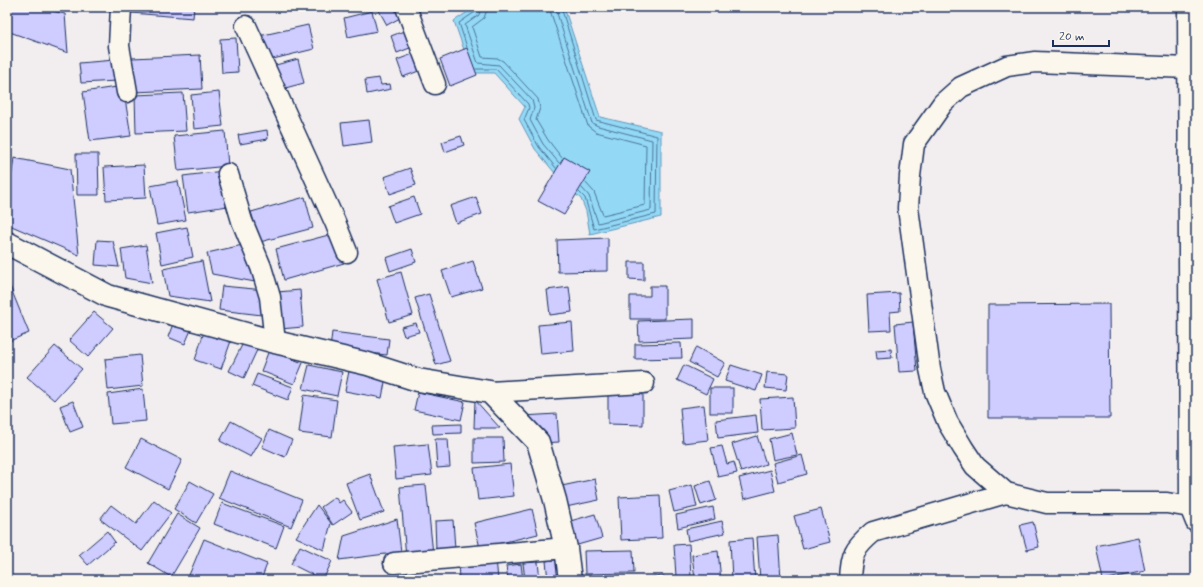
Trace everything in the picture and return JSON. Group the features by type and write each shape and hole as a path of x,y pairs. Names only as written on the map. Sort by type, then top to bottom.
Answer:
{"street":[{"path":"121,7 119,46 127,92"},
{"path":"406,7 435,84"},
{"path":"1188,7 1193,514 1167,503 1047,504 1006,493 975,466 948,423 935,392 930,369 908,208 914,144 944,103 961,87 1007,66 1035,62 1188,68"},
{"path":"246,26 335,222 347,252"},
{"path":"228,174 242,221 261,267 270,297 275,342"},
{"path":"7,243 108,296 275,342 368,364 418,380 490,392 644,383"},
{"path":"490,392 538,442 566,548 570,580"},
{"path":"850,580 851,565 857,546 873,532 1006,493"},
{"path":"394,563 566,548"}],"water":[{"path":"475,7 564,7 600,117 661,131 661,217 590,234 586,211 581,199 564,184 535,149 519,119 525,107 494,73 472,73 454,21"}],"building":[{"path":"7,7 35,7 65,14 68,53 7,31"},
{"path":"131,7 194,7 193,18 131,13"},
{"path":"377,7 395,7 400,18 387,25"},
{"path":"372,11 377,31 348,37 344,18"},
{"path":"308,25 314,49 265,61 259,36"},
{"path":"409,29 415,46 397,53 391,36"},
{"path":"236,38 238,72 222,73 220,39"},
{"path":"467,48 477,75 450,86 440,59"},
{"path":"418,52 424,69 403,77 397,60"},
{"path":"200,55 202,89 134,92 132,58"},
{"path":"298,59 304,83 278,90 272,66"},
{"path":"115,60 117,81 81,83 79,63"},
{"path":"379,78 381,85 390,84 391,89 367,94 365,80"},
{"path":"123,86 131,136 90,141 83,92"},
{"path":"219,92 223,126 194,129 191,95"},
{"path":"183,93 186,131 136,133 135,95"},
{"path":"369,120 372,142 344,146 341,123"},
{"path":"7,129 9,162 7,162"},
{"path":"267,130 268,139 240,144 238,135"},
{"path":"225,131 228,166 178,171 174,136"},
{"path":"461,136 464,145 445,152 442,142"},
{"path":"76,154 98,154 99,195 77,195"},
{"path":"564,157 590,172 564,215 538,201"},
{"path":"14,158 70,169 79,255 7,224 7,206"},
{"path":"144,165 146,198 106,200 104,167"},
{"path":"410,168 416,185 390,194 384,177"},
{"path":"223,171 228,206 188,212 183,176"},
{"path":"178,181 186,220 157,225 150,186"},
{"path":"305,197 313,228 260,242 251,212"},
{"path":"414,197 420,214 394,223 388,206"},
{"path":"476,197 482,214 456,223 450,206"},
{"path":"187,227 193,257 162,264 156,233"},
{"path":"336,233 344,263 284,280 276,249"},
{"path":"608,238 608,271 558,272 557,240"},
{"path":"97,240 113,241 119,267 95,265"},
{"path":"247,244 255,282 212,274 207,253"},
{"path":"146,245 152,283 125,278 121,249"},
{"path":"412,249 416,262 390,271 386,258"},
{"path":"202,261 210,302 168,296 163,269"},
{"path":"473,261 482,288 451,297 442,271"},
{"path":"629,262 644,262 644,280 629,279"},
{"path":"401,272 413,315 389,322 377,279"},
{"path":"7,279 29,333 7,342"},
{"path":"222,286 265,290 262,315 219,310"},
{"path":"650,286 665,286 665,319 630,319 630,296 650,296"},
{"path":"569,287 572,312 550,315 547,290"},
{"path":"300,290 303,327 280,329 277,292"},
{"path":"899,293 900,311 890,312 891,330 869,331 867,295"},
{"path":"429,294 450,361 436,365 415,298"},
{"path":"1109,304 1110,418 988,418 988,305"},
{"path":"94,312 113,328 88,357 69,340"},
{"path":"694,319 694,339 639,341 638,321"},
{"path":"572,322 574,351 541,354 538,325"},
{"path":"913,322 917,371 899,372 895,324"},
{"path":"416,323 419,332 404,336 401,327"},
{"path":"173,324 191,330 185,344 168,337"},
{"path":"204,332 231,341 221,369 195,360"},
{"path":"332,332 389,339 387,355 330,349"},
{"path":"243,343 257,350 244,378 229,371"},
{"path":"681,343 682,358 635,359 635,344"},
{"path":"55,346 82,369 54,400 27,377"},
{"path":"696,347 725,363 717,377 689,362"},
{"path":"891,349 892,358 877,359 876,350"},
{"path":"269,350 303,363 294,384 261,371"},
{"path":"140,355 143,386 108,390 105,359"},
{"path":"309,365 342,372 337,396 303,389"},
{"path":"684,365 713,379 706,394 677,380"},
{"path":"731,365 762,375 756,391 725,381"},
{"path":"349,371 386,377 382,398 345,391"},
{"path":"767,372 788,374 786,390 765,388"},
{"path":"257,374 293,387 288,400 252,386"},
{"path":"710,388 733,388 733,413 710,413"},
{"path":"143,389 146,421 111,424 108,394"},
{"path":"418,392 465,402 461,420 414,410"},
{"path":"608,393 643,394 643,425 608,424"},
{"path":"304,395 337,400 332,437 299,433"},
{"path":"793,397 795,428 762,430 760,399"},
{"path":"475,400 500,428 474,428"},
{"path":"73,401 83,427 70,432 60,406"},
{"path":"704,405 708,440 683,443 680,408"},
{"path":"557,414 559,442 542,443 523,416"},
{"path":"756,415 758,433 718,438 716,420"},
{"path":"231,421 262,438 251,457 220,441"},
{"path":"461,424 461,433 433,434 432,425"},
{"path":"269,430 292,440 285,457 262,447"},
{"path":"792,433 797,455 773,460 769,439"},
{"path":"757,436 766,464 741,472 732,444"},
{"path":"474,438 503,438 504,462 474,463"},
{"path":"141,439 182,460 168,489 126,467"},
{"path":"435,439 448,439 450,467 437,468"},
{"path":"428,444 432,475 396,479 393,447"},
{"path":"722,446 727,464 734,462 737,473 718,477 711,448"},
{"path":"802,455 807,474 778,482 773,463"},
{"path":"510,464 514,496 478,500 474,468"},
{"path":"770,470 775,491 744,499 739,478"},
{"path":"230,471 302,500 291,527 219,498"},
{"path":"370,474 384,512 360,520 346,483"},
{"path":"595,479 599,500 561,508 557,487"},
{"path":"190,481 213,494 196,523 174,509"},
{"path":"710,481 716,500 701,505 695,486"},
{"path":"426,485 433,554 406,557 400,487"},
{"path":"692,485 697,507 674,512 669,491"},
{"path":"660,495 662,538 621,540 619,497"},
{"path":"335,497 339,503 343,500 352,512 333,525 321,507"},
{"path":"154,500 171,513 142,551 100,519 111,505 136,524"},
{"path":"222,503 284,526 276,548 214,524"},
{"path":"317,505 331,523 324,550 296,537"},
{"path":"713,507 715,519 678,528 676,515"},
{"path":"532,509 538,534 480,548 474,523"},
{"path":"821,509 830,542 803,549 794,516"},
{"path":"177,514 200,528 171,577 148,563"},
{"path":"595,514 602,538 574,546 567,522"},
{"path":"397,519 401,552 339,560 344,536"},
{"path":"453,520 455,549 436,550 435,521"},
{"path":"722,521 725,533 688,541 686,529"},
{"path":"1033,522 1039,547 1027,550 1020,525"},
{"path":"107,531 115,542 88,565 79,555"},
{"path":"778,535 781,580 760,580 757,537"},
{"path":"1138,537 1145,571 1103,580 1096,546"},
{"path":"752,538 755,580 732,580 730,540"},
{"path":"204,539 267,564 261,580 187,580"},
{"path":"689,544 691,576 676,577 674,545"},
{"path":"300,546 332,561 323,580 291,564"},
{"path":"633,550 634,573 585,574 584,551"},
{"path":"718,551 721,580 695,580 692,555"},
{"path":"496,558 498,580 459,580 458,560"},
{"path":"561,559 563,580 548,580 546,561"},
{"path":"538,562 540,580 525,580 523,563"},
{"path":"521,564 523,580 508,580 506,566"},
{"path":"664,576 664,580 625,580"}]}
